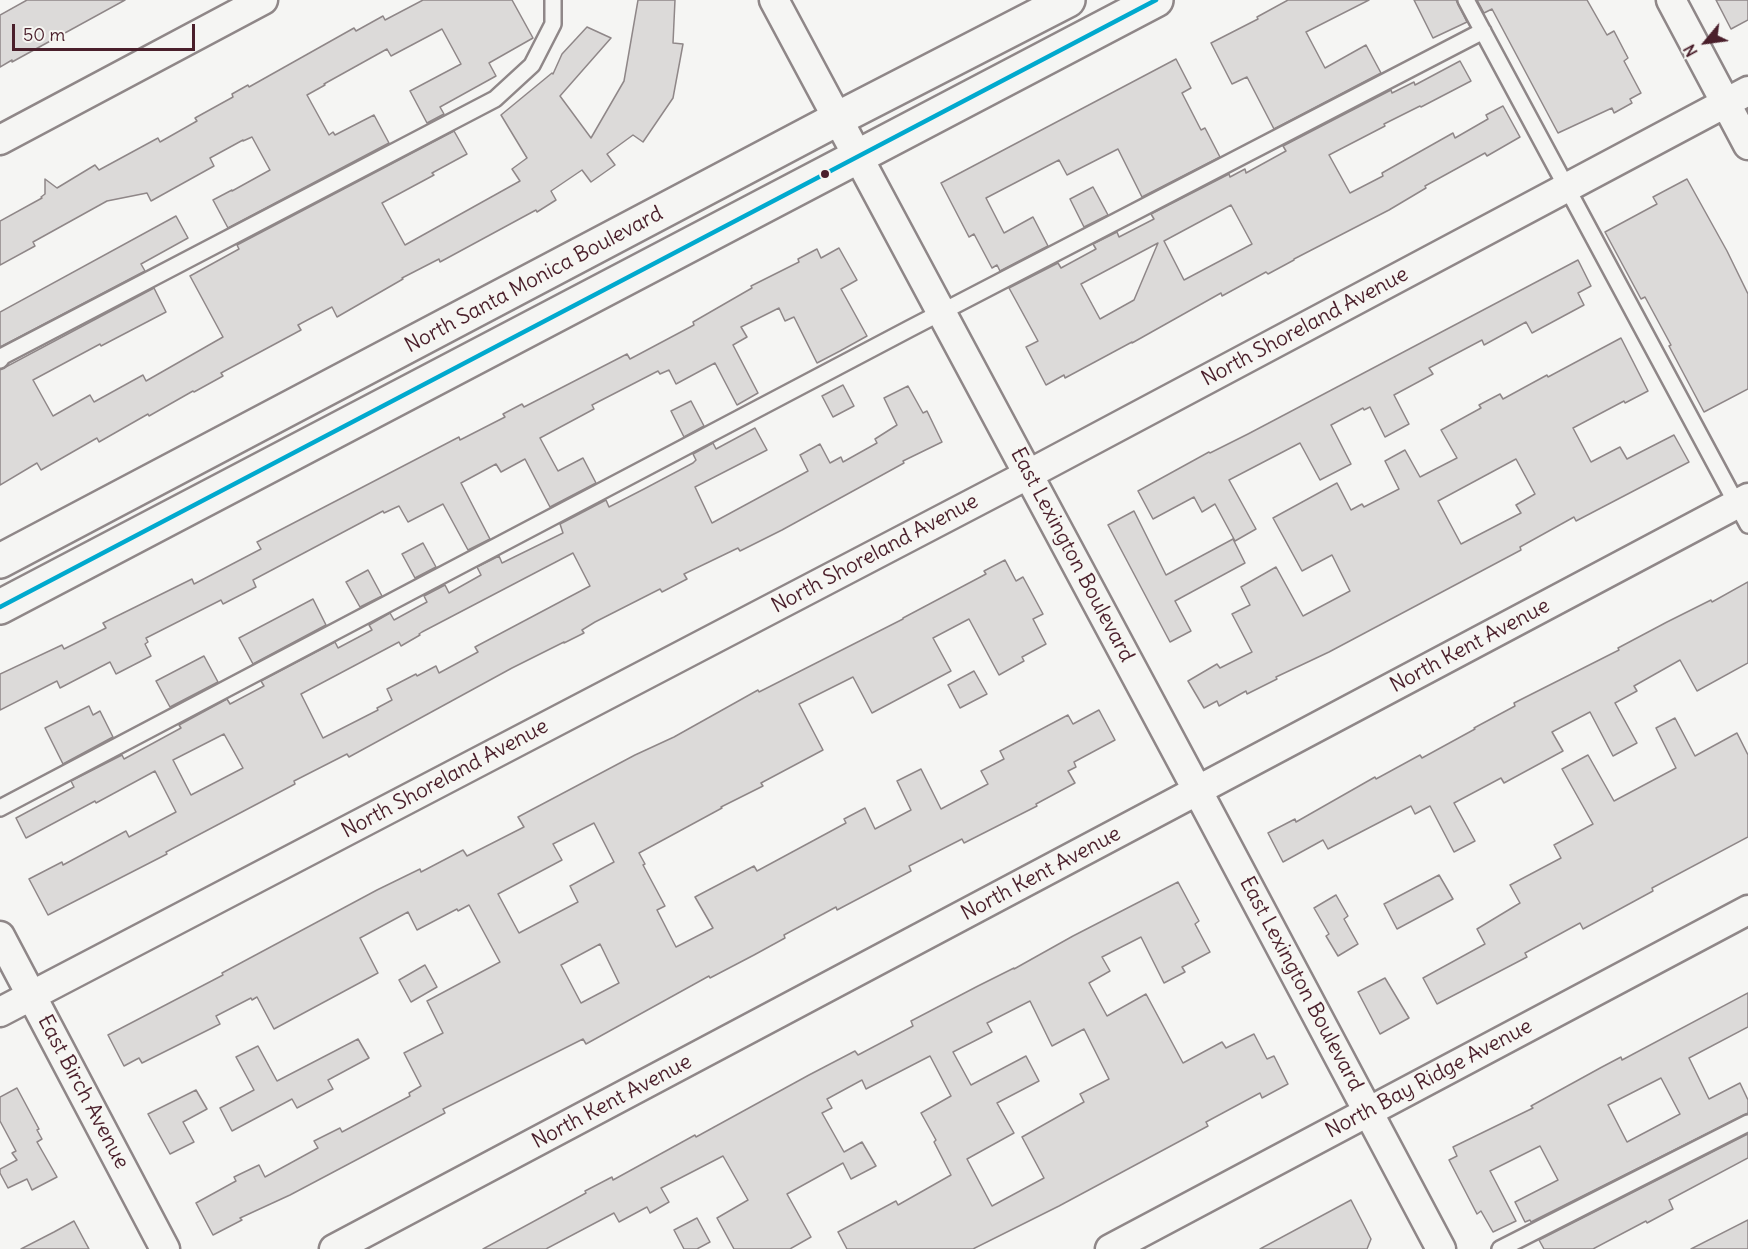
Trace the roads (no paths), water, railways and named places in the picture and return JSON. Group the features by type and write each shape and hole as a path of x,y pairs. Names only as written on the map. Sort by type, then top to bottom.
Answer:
{"street":[{"path":"0,140 262,0"},
{"name":"East Lexington Boulevard","path":"774,0 1441,1249"},
{"name":"North Santa Monica Boulevard","path":"2,555 1068,0"},
{"name":"North Santa Monica Boulevard","path":"0,607 1156,0"},
{"path":"1671,0 1737,97 1748,145"},
{"name":"North Shoreland Avenue","path":"0,1012 1029,474 1737,97"},
{"name":"North Kent Avenue","path":"334,1249 1198,791 1744,509"},
{"name":"North Bay Ridge Avenue","path":"1110,1249 1748,910"},
{"name":"East Birch Avenue","path":"0,936 165,1249"}],"lane":[{"path":"0,360 3,356 495,99 532,65 553,24 553,0"},
{"path":"1466,0 1744,509"},
{"path":"0,808 941,312 1482,31"},
{"path":"1500,1249 1748,1123"}]}
